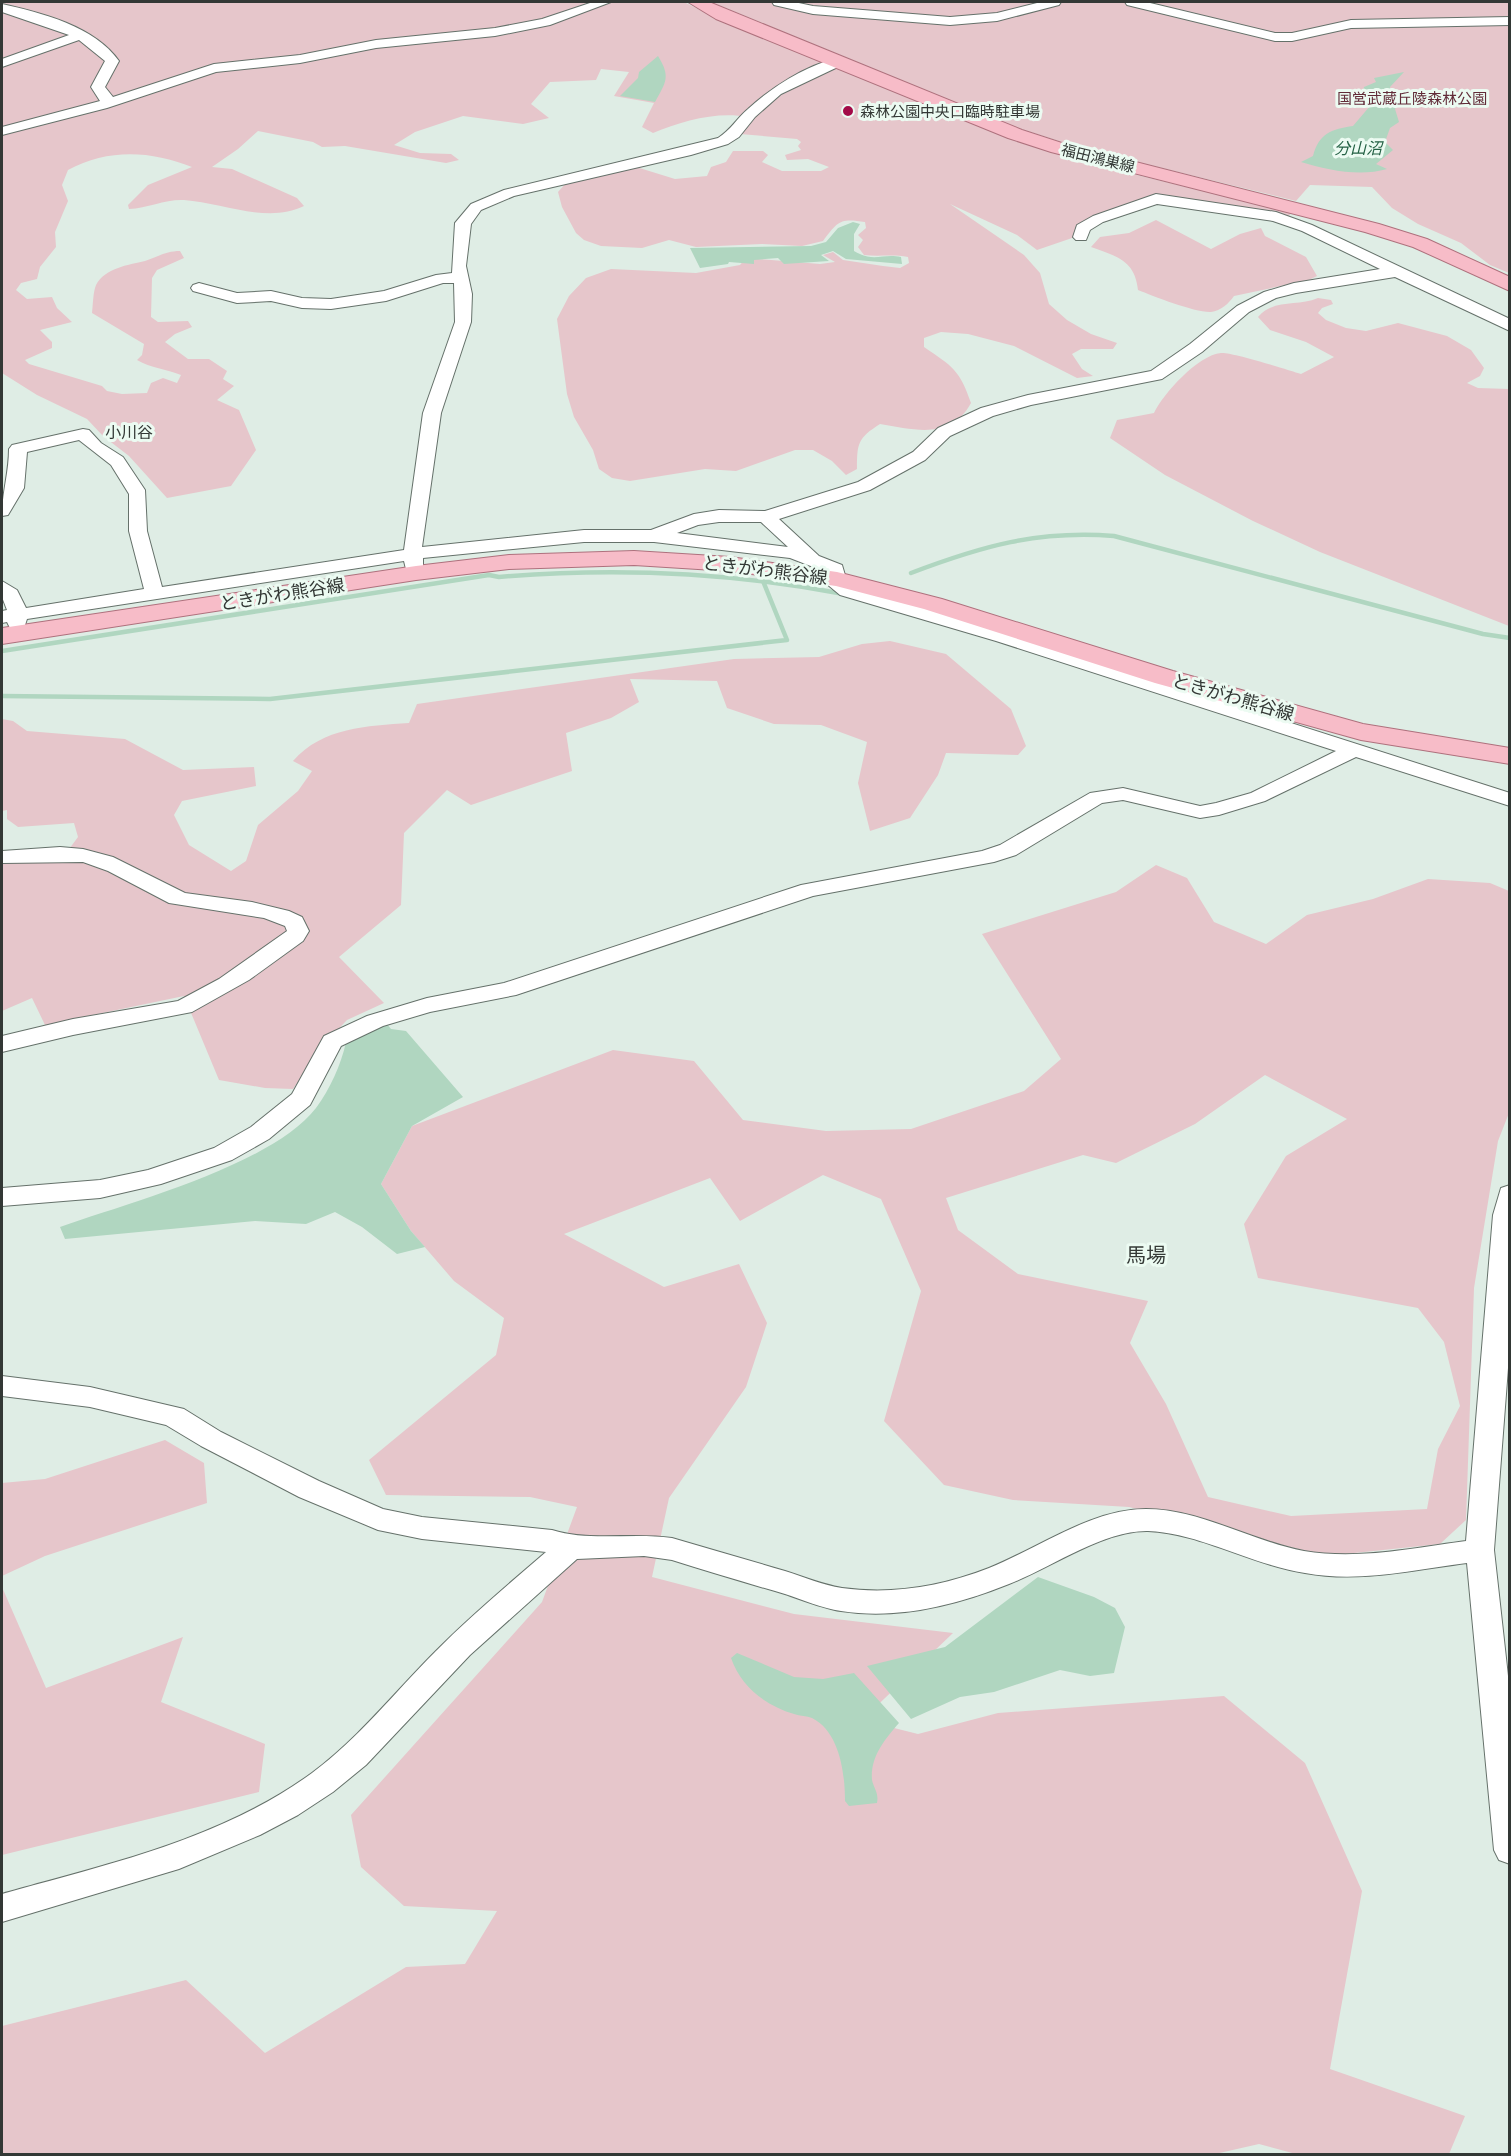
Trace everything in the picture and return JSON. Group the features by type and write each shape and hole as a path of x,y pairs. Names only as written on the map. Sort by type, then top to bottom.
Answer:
{"main road":[{"name":"福田鴻巣線","path":"697,2 722,15 1015,134 1058,148 1335,218 1420,243 1509,285"},
{"name":"ときがわ熊谷線","path":"8,624 413,564 624,558 730,564 852,578 986,608 1268,698 1380,725 1509,745"},
{"name":"ときがわ熊谷線","path":"852,578 1286,713 1361,732 1509,756"}],"street":[{"path":"2,131 106,103 214,68 300,59 376,44 495,32 544,22 604,2"},
{"path":"779,2 813,10 950,21 997,17 1024,5 1054,2"},
{"path":"1132,2 1275,37 1292,37 1351,24 1509,21"},
{"path":"2,8 33,15 102,48 112,61 110,67 99,78 98,85 99,92 106,103"},
{"path":"2,63 79,36"},
{"path":"413,564 432,413 463,322 464,294 458,266 463,223 468,214 484,202 528,188 691,151 723,141 734,134 750,114 776,91 837,62"},
{"path":"1081,237 1082,228 1098,219 1156,199 1276,217 1309,229 1509,326"},
{"path":"1309,229 1335,218"},
{"path":"654,536 694,520 719,516 766,517 864,486 919,456 944,432 987,412 1028,400 1156,375 1196,348 1243,309 1270,295 1294,288 1394,272"},
{"path":"199,288 237,298 271,296 302,303 331,304 386,296 442,278 460,278"},
{"path":"2,511 16,490 19,473 18,449 83,434 92,447 115,460 138,494 135,507 137,524 155,594"},
{"path":"766,517 810,557"},
{"path":"2,587 13,597 8,624 155,594 413,564 584,536 654,536 793,553 810,557 852,578"},
{"path":"852,578 838,585 847,591 1003,637 1509,800"},
{"path":"2,1197 100,1189 189,1167 223,1154 260,1133 301,1099 332,1041 348,1032 403,1012 427,1005 508,990 635,945 809,890 974,859 1008,850 1097,797 1123,794 1200,812 1219,809 1258,797 1354,750"},
{"path":"2,857 42,854 93,857 176,898 223,907 270,912 294,922 298,931 295,936 201,1000 184,1006 73,1027 2,1044"},
{"path":"1509,1194 1480,1550 1509,1850"},
{"path":"2,1386 90,1397 174,1416 211,1439 309,1489 378,1519 422,1528 552,1541 570,1548 644,1545 672,1549 840,1599 866,1603 902,1603 961,1591 1027,1565 1088,1536 1135,1520 1178,1525 1254,1550 1325,1564 1381,1563 1480,1550"},
{"path":"2,1908 159,1860 240,1830 293,1802 324,1781 372,1740 468,1638 570,1548"}],"green space":[{"path":"2,2 684,2 714,17 1016,141 1107,168 1292,212 1287,218 1153,194 1075,237 1037,250 1017,235 950,204 1024,255 1040,273 1049,304 1067,320 1091,334 1117,343 1113,349 1081,349 1072,354 1082,369 1093,376 1077,378 1014,346 968,334 941,332 924,338 924,347 954,370 963,383 971,403 963,415 953,423 932,430 880,424 867,433 860,442 857,469 846,475 832,461 813,450 795,450 736,471 705,469 630,481 612,478 599,469 593,450 574,417 567,394 557,319 569,296 586,278 611,269 696,273 740,265 746,258 820,264 835,262 823,255 833,252 843,260 900,268 909,263 908,257 864,255 858,247 863,240 858,235 866,228 865,222 850,220 836,225 823,241 802,246 762,244 696,247 669,240 642,248 601,246 584,240 576,233 562,207 558,192 566,183 633,166 675,179 707,176 711,167 726,162 733,151 763,151 768,155 762,162 782,171 821,171 829,167 808,159 787,160 785,155 801,150 798,146 801,142 797,139 740,134 748,117 736,115 700,118 653,133 642,127 654,103 614,96 629,72 601,69 596,80 550,82 531,104 549,118 523,124 463,116 415,132 394,145 420,153 451,154 459,160 446,163 345,146 322,147 313,142 258,131 238,149 212,167 232,169 297,198 304,206 290,211 260,213 184,200 129,209 128,205 148,185 192,167 146,155 114,155 99,158 68,170 62,185 68,201 55,232 56,247 40,267 37,279 21,283 16,290 27,299 52,297 57,308 72,322 40,330 52,342 52,348 25,360 29,364 122,394 147,393 151,383 163,378 177,383 181,375 137,360 142,355 144,344 92,313 96,285 105,275 124,266 180,251 184,258 157,270 152,278 151,317 158,322 188,321 192,327 175,334 165,342 188,359 209,359 227,371 223,379 234,386 217,400 239,410 256,450 231,486 167,498 129,456 103,436 87,419 37,395 2,373"},
{"name":"国営武蔵丘陵森林公園","path":"711,2 1509,2 1509,273 1490,265 1461,243 1418,224 1392,208 1372,187 1310,185 1296,201 1084,149 1018,128"},
{"path":"1156,220 1211,249 1240,234 1261,228 1265,236 1306,257 1317,276 1309,280 1234,296 1224,306 1211,312 1175,304 1138,290 1133,272 1123,261 1091,247 1100,237 1129,233"},
{"path":"1318,298 1331,300 1333,304 1322,308 1318,313 1326,320 1346,328 1366,331 1398,323 1447,336 1471,350 1484,368 1480,376 1467,383 1478,388 1509,389 1509,626 1320,552 1253,521 1165,475 1110,438 1117,420 1154,413 1182,377 1212,355 1227,353 1301,374 1334,357 1306,342 1270,330 1258,317 1272,307"},
{"path":"890,641 946,654 1011,709 1026,746 1018,755 946,753 938,775 910,818 870,831 858,783 867,742 821,725 774,724 727,708 717,681 630,679 639,702 611,718 566,733 572,771 471,805 447,790 404,833 401,905 339,957 384,1003 347,1020 323,1045 293,1089 265,1088 219,1080 184,996 45,1025 32,998 2,1011 2,861 61,860 78,837 74,823 18,827 7,819 7,810 2,811 2,719 13,721 27,731 125,739 183,770 254,767 256,786 182,801 174,815 189,845 231,871 246,861 258,825 298,791 312,771 293,761 305,750 318,741 347,730 409,723 417,704 734,659 819,657 862,644"},
{"path":"1156,865 1187,878 1214,922 1266,944 1307,915 1373,899 1428,879 1490,883 1509,891 1509,1113 1498,1141 1474,1288 1466,1520 1440,1544 1326,1556 1129,1507 1013,1500 944,1485 884,1421 921,1291 881,1199 823,1175 740,1221 710,1178 564,1234 664,1287 739,1264 767,1323 746,1387 669,1498 652,1577 794,1614 953,1633 862,1720 918,1734 998,1713 1224,1696 1305,1763 1362,1891 1330,2069 1465,2116 1449,2154 1296,2154 1259,2144 1215,2154 2,2154 2,2026 186,1980 265,2053 406,1967 465,1964 497,1911 404,1906 361,1867 351,1815 542,1602 577,1507 530,1497 386,1495 369,1460 496,1355 504,1318 454,1281 411,1231 381,1184 412,1126 613,1050 694,1061 743,1120 826,1131 911,1129 1024,1091 1061,1059 982,934 1116,892","holes":["1265,1075 1347,1119 1286,1156 1244,1224 1258,1278 1418,1308 1444,1342 1460,1406 1438,1449 1427,1509 1291,1516 1208,1497 1166,1404 1130,1343 1148,1301 1018,1274 958,1230 946,1198 1083,1155 1116,1163 1195,1124"]},
{"path":"165,1440 204,1463 207,1503 45,1556 2,1576 2,1483 45,1479"},
{"path":"2,1587 46,1688 183,1637 161,1702 265,1744 259,1792 2,1855"}],"water":[{"path":"658,56 665,69 666,79 655,102 620,96 638,78 639,72"},
{"name":"分山沼","path":"1404,72 1390,87 1391,95 1401,100 1395,109 1399,122 1390,128 1385,142 1393,150 1376,164 1387,169 1355,172 1322,168 1301,162 1313,156 1319,142 1327,134 1353,126 1370,106 1363,92 1364,87 1376,82 1374,78"},
{"path":"853,222 860,224 854,234 854,251 873,257 901,257 902,264 846,259 833,251 821,255 829,261 784,264 778,258 754,260 754,264 729,262 700,268 690,248 811,246 826,242 838,228"},
{"path":"387,1024 391,1029 406,1031 463,1097 412,1126 381,1184 411,1231 425,1247 397,1254 362,1227 335,1212 306,1224 255,1221 65,1239 60,1227 197,1180 267,1147 295,1128 316,1108 338,1068 346,1042"},
{"path":"1038,1577 1094,1597 1115,1608 1125,1627 1114,1673 1090,1676 1060,1670 994,1692 960,1697 911,1719 867,1666 945,1647"},
{"path":"737,1653 794,1677 823,1679 854,1673 899,1723 884,1742 873,1764 872,1780 877,1794 877,1803 849,1806 845,1801 844,1779 839,1755 829,1733 812,1718 796,1715 773,1706 755,1694 735,1668 731,1658"}],"waterway":[{"path":"911,573 962,555 1011,542 1060,535 1114,536 1483,634 1510,638"},
{"path":"2,651 489,575 499,577 629,572 715,576 763,582"},
{"path":"2,696 270,699 787,640 763,582"},
{"path":"763,582 844,594"}],"place":[{"name":"森林公園中央口臨時駐車場","path":"848,111"}],"district":[{"name":"小川谷","path":"129,432"},
{"name":"馬場","path":"1146,1255"}]}
